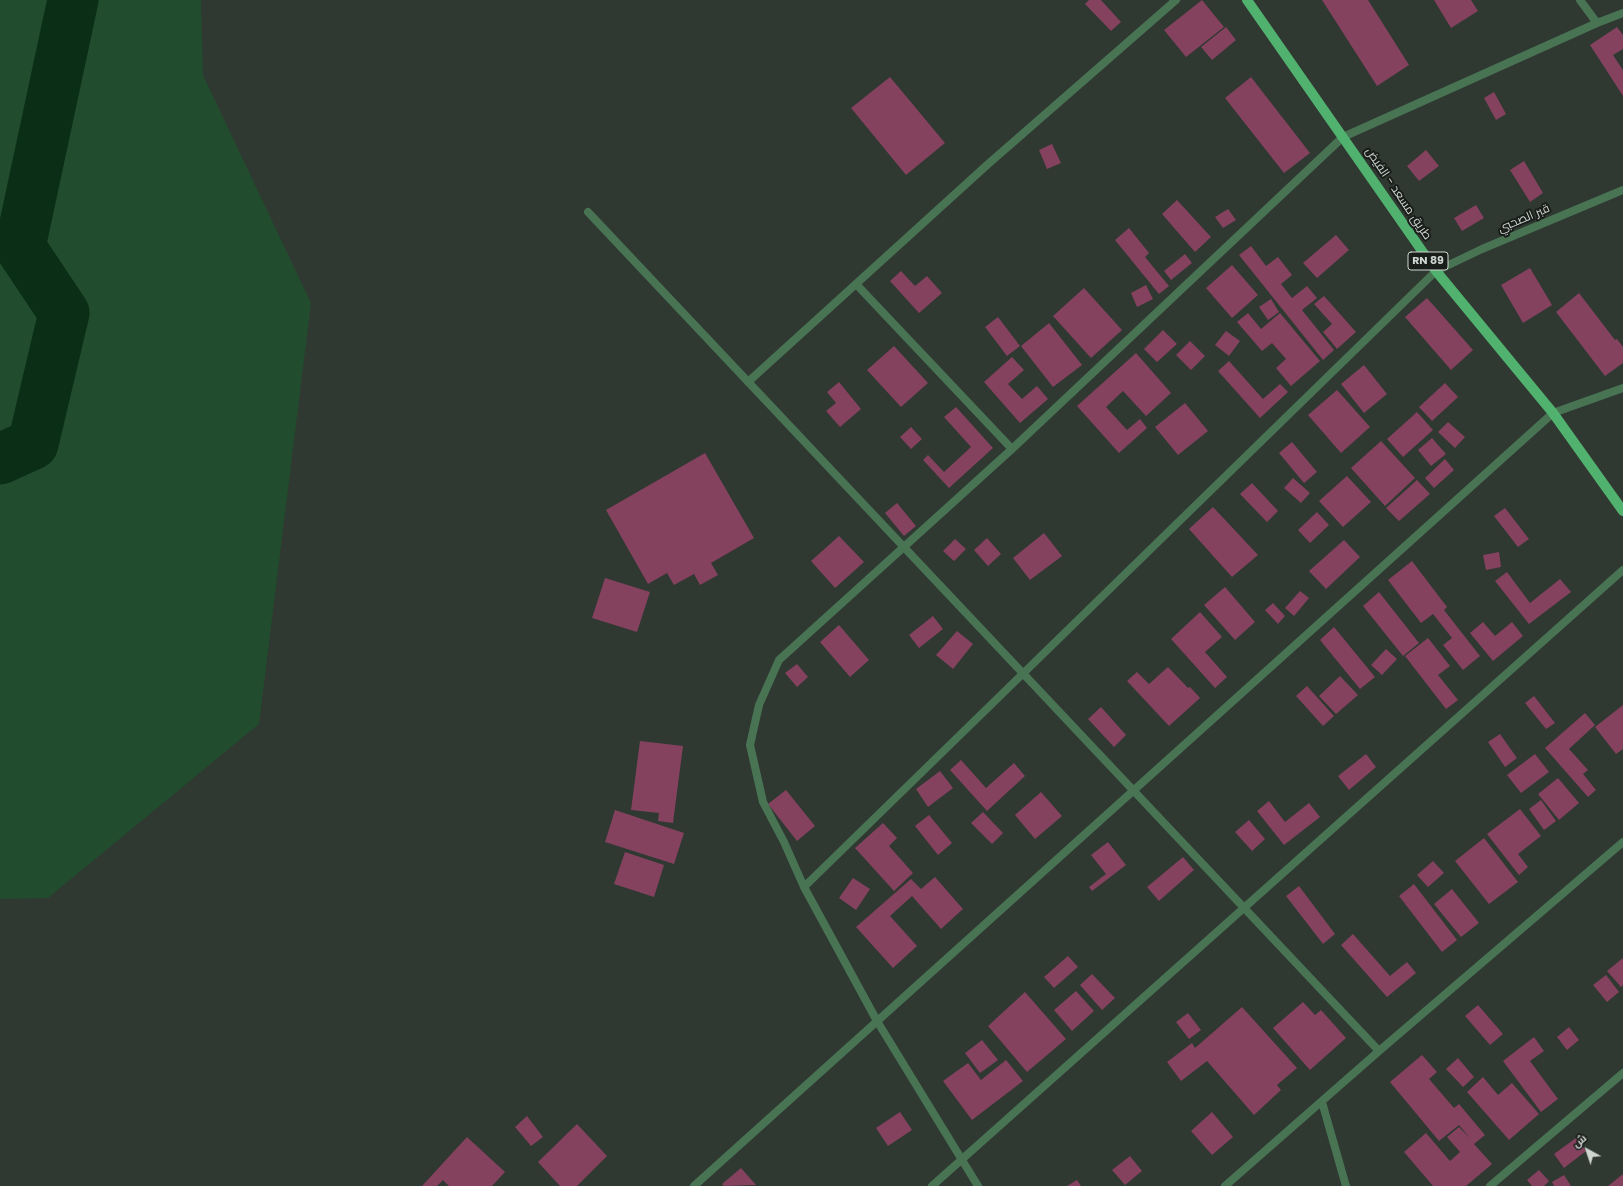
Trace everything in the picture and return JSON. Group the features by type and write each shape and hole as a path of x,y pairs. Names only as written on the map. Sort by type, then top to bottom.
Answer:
{"main road":[{"name":"طريق مسعد - الفيض","path":"1247,0 1436,271 1553,413 1623,511"}],"street":[{"path":"748,382 987,165 1176,0"},
{"path":"1580,0 1598,23"},
{"path":"978,1186 878,1021 804,887 784,842 763,802 750,745 759,705 780,660 1012,449 1343,137 1598,23 1623,14"},
{"name":"قبر الصحبي","path":"804,887 1436,271 1482,249 1623,190"},
{"path":"588,212 1379,1051"},
{"path":"856,284 1012,449"},
{"path":"694,1186 1553,413 1623,388"},
{"path":"932,1186 1623,570"},
{"path":"1225,1186 1379,1051 1623,842"},
{"path":"1490,1186 1623,1073"},
{"path":"1322,1102 1346,1186"}],"green space":[{"path":"0,0 201,0 203,75 311,303 259,724 48,898 0,899"}],"building":[{"path":"1089,0 1101,0 1121,22 1111,31 1085,4"},
{"path":"1202,0 1224,27 1186,57 1164,30"},
{"path":"1322,0 1368,0 1409,65 1377,86"},
{"path":"1434,0 1471,0 1478,11 1451,28"},
{"path":"1226,27 1236,40 1212,60 1201,47"},
{"path":"1617,27 1623,35 1623,49 1613,55 1623,70 1623,96 1590,45"},
{"path":"890,77 945,143 906,175 851,108"},
{"path":"1251,77 1310,153 1284,173 1225,98"},
{"path":"1494,92 1506,114 1496,120 1484,98"},
{"path":"1052,144 1061,163 1047,169 1039,150"},
{"path":"1426,150 1439,166 1419,181 1407,166"},
{"path":"1524,161 1543,193 1530,202 1510,170"},
{"path":"1177,200 1211,237 1195,252 1162,214"},
{"path":"1476,205 1484,218 1462,231 1454,218"},
{"path":"1228,209 1236,220 1223,228 1215,217"},
{"path":"1129,228 1149,253 1145,257 1169,286 1159,294 1115,240"},
{"path":"1336,235 1349,250 1317,278 1303,263"},
{"path":"1251,246 1266,266 1278,257 1292,275 1281,284 1292,298 1307,286 1317,298 1302,310 1334,350 1323,360 1239,255"},
{"path":"1185,254 1192,263 1171,280 1164,271"},
{"path":"1232,265 1258,295 1232,318 1206,288"},
{"path":"1530,268 1552,305 1523,323 1501,285"},
{"path":"901,271 915,286 927,276 942,293 919,313 890,281"},
{"path":"1146,285 1153,299 1137,307 1131,293"},
{"path":"1084,288 1122,330 1091,358 1053,316"},
{"path":"1579,293 1615,340 1617,339 1623,347 1623,363 1605,376 1556,312"},
{"path":"1324,296 1356,332 1337,349 1323,332 1332,324 1314,304"},
{"path":"1427,298 1473,350 1451,370 1405,317"},
{"path":"1271,299 1279,312 1268,320 1259,307"},
{"path":"1248,313 1261,329 1280,313 1320,361 1291,386 1276,368 1286,359 1272,343 1262,351 1237,322"},
{"path":"998,317 1020,346 1007,356 985,327"},
{"path":"1049,323 1082,365 1053,387 1021,346"},
{"path":"1163,330 1177,344 1157,362 1144,349"},
{"path":"1226,331 1240,341 1229,356 1215,345"},
{"path":"1190,341 1205,356 1191,370 1176,355"},
{"path":"894,346 928,383 901,407 867,370"},
{"path":"1136,353 1171,393 1146,416 1123,391 1106,407 1127,430 1140,419 1147,428 1119,453 1077,406"},
{"path":"1012,357 1024,370 1008,384 1022,399 1037,386 1048,399 1020,423 984,382"},
{"path":"1229,361 1263,399 1280,384 1288,392 1260,418 1218,371"},
{"path":"1364,365 1387,394 1364,413 1341,384"},
{"path":"839,382 861,409 840,427 826,411 836,403 827,392"},
{"path":"1445,383 1458,397 1432,421 1419,407"},
{"path":"1337,390 1370,427 1341,453 1308,415"},
{"path":"1185,403 1208,431 1178,455 1155,427"},
{"path":"956,407 993,448 949,488 923,460 928,455 944,472 971,447 944,417"},
{"path":"1417,412 1433,430 1403,457 1387,439"},
{"path":"1448,422 1465,437 1455,448 1438,432"},
{"path":"911,427 922,439 911,449 900,437"},
{"path":"1432,438 1446,454 1431,466 1418,450"},
{"path":"1381,441 1415,478 1385,506 1351,468"},
{"path":"1292,442 1317,472 1304,483 1279,453"},
{"path":"705,453 754,538 711,563 718,575 700,585 694,574 674,585 667,573 648,584 606,510"},
{"path":"1445,459 1454,470 1434,488 1425,478"},
{"path":"1347,476 1371,502 1343,527 1319,501"},
{"path":"1293,478 1310,493 1301,503 1284,488"},
{"path":"1417,480 1430,494 1399,521 1386,508"},
{"path":"1252,483 1278,511 1267,522 1240,494"},
{"path":"897,503 916,526 904,536 885,513"},
{"path":"1213,507 1258,555 1232,577 1189,529"},
{"path":"1505,508 1529,539 1518,547 1494,516"},
{"path":"1317,512 1329,525 1310,543 1298,530"},
{"path":"1044,533 1062,556 1030,580 1013,558"},
{"path":"839,536 864,562 835,588 811,561"},
{"path":"987,538 1001,554 988,566 974,550"},
{"path":"955,539 966,549 954,561 943,551"},
{"path":"1344,540 1360,557 1326,589 1309,571"},
{"path":"1499,552 1501,567 1486,570 1483,555"},
{"path":"1412,561 1447,607 1444,610 1480,656 1463,670 1443,645 1452,638 1433,614 1421,623 1388,580"},
{"path":"1507,572 1530,603 1560,579 1571,592 1529,624 1495,581"},
{"path":"605,578 650,592 637,632 592,618"},
{"path":"1225,587 1255,622 1235,640 1204,605"},
{"path":"1300,591 1309,598 1294,616 1285,608"},
{"path":"1379,592 1419,643 1403,656 1363,606"},
{"path":"1273,603 1285,616 1278,624 1265,610"},
{"path":"1200,612 1222,637 1205,652 1227,677 1215,688 1171,639"},
{"path":"933,616 943,629 919,648 909,635"},
{"path":"1483,622 1495,636 1512,622 1523,636 1493,661 1470,633"},
{"path":"839,625 869,660 850,677 820,642"},
{"path":"1334,627 1375,677 1360,689 1320,640"},
{"path":"957,631 973,644 953,669 936,655"},
{"path":"1428,638 1450,666 1438,675 1458,700 1446,709 1405,656"},
{"path":"1386,649 1397,659 1382,675 1371,665"},
{"path":"797,664 808,677 797,687 785,673"},
{"path":"1168,667 1200,698 1169,726 1127,681 1137,672 1149,684"},
{"path":"1340,676 1358,695 1336,714 1319,696"},
{"path":"1307,686 1334,716 1323,726 1296,696"},
{"path":"1534,696 1555,723 1546,729 1525,703"},
{"path":"1623,705 1623,749 1616,754 1595,727"},
{"path":"1101,707 1126,735 1114,747 1088,719"},
{"path":"1585,713 1595,725 1569,749 1588,770 1583,774 1596,790 1588,797 1545,748"},
{"path":"1500,734 1517,758 1505,767 1488,742"},
{"path":"640,741 683,746 673,823 658,821 659,813 631,810"},
{"path":"1366,754 1376,767 1349,790 1338,776"},
{"path":"1535,754 1549,772 1521,793 1507,775"},
{"path":"961,760 986,788 1014,763 1025,776 987,811 950,770"},
{"path":"940,771 953,788 928,807 916,789"},
{"path":"1558,778 1579,803 1559,820 1538,794"},
{"path":"786,790 815,826 797,841 768,804"},
{"path":"1041,792 1062,816 1035,839 1015,815"},
{"path":"1541,800 1556,821 1544,830 1529,809"},
{"path":"1269,801 1285,822 1309,803 1320,817 1284,845 1257,811"},
{"path":"1520,809 1541,836 1518,854 1528,867 1519,875 1487,834"},
{"path":"615,810 684,833 674,864 605,842"},
{"path":"983,812 1003,833 992,844 971,823"},
{"path":"929,815 952,843 938,855 915,826"},
{"path":"1249,820 1265,839 1252,851 1235,832"},
{"path":"883,823 897,838 889,846 913,873 894,891 855,848"},
{"path":"1484,838 1518,882 1489,904 1455,861"},
{"path":"1108,842 1126,865 1092,891 1089,887 1106,874 1091,855"},
{"path":"625,852 664,865 654,897 614,884"},
{"path":"1183,857 1194,870 1159,901 1147,887"},
{"path":"1433,861 1444,873 1428,887 1417,875"},
{"path":"935,877 963,909 941,929 912,896 890,916 917,946 893,968 856,927 911,879 921,889"},
{"path":"853,878 870,889 856,910 839,898"},
{"path":"1414,884 1457,940 1442,952 1399,896"},
{"path":"1299,886 1335,934 1323,944 1286,896"},
{"path":"1452,889 1479,923 1461,937 1434,904"},
{"path":"1353,934 1390,976 1407,962 1416,973 1387,997 1341,945"},
{"path":"1068,956 1078,967 1054,988 1044,977"},
{"path":"1623,958 1623,985 1621,987 1607,971"},
{"path":"1092,974 1115,998 1102,1010 1080,985"},
{"path":"1606,975 1619,992 1607,1002 1593,985"},
{"path":"1076,991 1094,1011 1072,1031 1054,1010"},
{"path":"1025,992 1066,1039 1027,1072 988,1026"},
{"path":"1303,1002 1315,1015 1321,1010 1346,1038 1310,1070 1273,1028"},
{"path":"1478,1005 1503,1034 1490,1045 1465,1016"},
{"path":"1242,1007 1297,1068 1277,1085 1281,1090 1254,1115 1207,1061 1181,1081 1167,1062 1192,1043 1195,1048"},
{"path":"1188,1013 1201,1030 1189,1039 1176,1022"},
{"path":"1569,1027 1579,1040 1567,1050 1557,1037"},
{"path":"1534,1037 1544,1051 1530,1061 1558,1099 1541,1112 1503,1061"},
{"path":"982,1040 998,1060 980,1073 965,1053"},
{"path":"1422,1055 1437,1072 1429,1079 1454,1108 1459,1104 1485,1135 1474,1144 1492,1164 1466,1186 1433,1186 1404,1152 1426,1133 1450,1161 1460,1152 1447,1137 1459,1127 1470,1138 1459,1125 1439,1141 1390,1082"},
{"path":"1458,1058 1474,1077 1463,1087 1446,1069"},
{"path":"1006,1060 1023,1081 972,1120 943,1081 968,1063 981,1080"},
{"path":"1483,1077 1498,1095 1512,1083 1539,1114 1509,1140 1467,1092"},
{"path":"900,1112 912,1130 888,1146 876,1128"},
{"path":"1212,1112 1233,1137 1212,1155 1191,1131"},
{"path":"527,1116 543,1137 531,1146 515,1127"},
{"path":"577,1124 607,1156 577,1186 560,1186 538,1162"},
{"path":"467,1137 505,1172 492,1186 449,1186 443,1180 437,1186 422,1186"},
{"path":"1576,1138 1586,1151 1564,1168 1554,1154"},
{"path":"1130,1156 1142,1171 1125,1185 1112,1170"},
{"path":"741,1168 756,1185 724,1186 722,1184"},
{"path":"1539,1170 1549,1181 1544,1186 1532,1186 1527,1180"},
{"path":"1623,1174 1623,1186 1608,1186"},
{"path":"1564,1175 1571,1186 1554,1186 1552,1182"},
{"path":"1077,1180 1081,1186 1067,1186"}],"waterway":[{"path":"0,459 33,444 64,313 20,247 73,0"}]}
